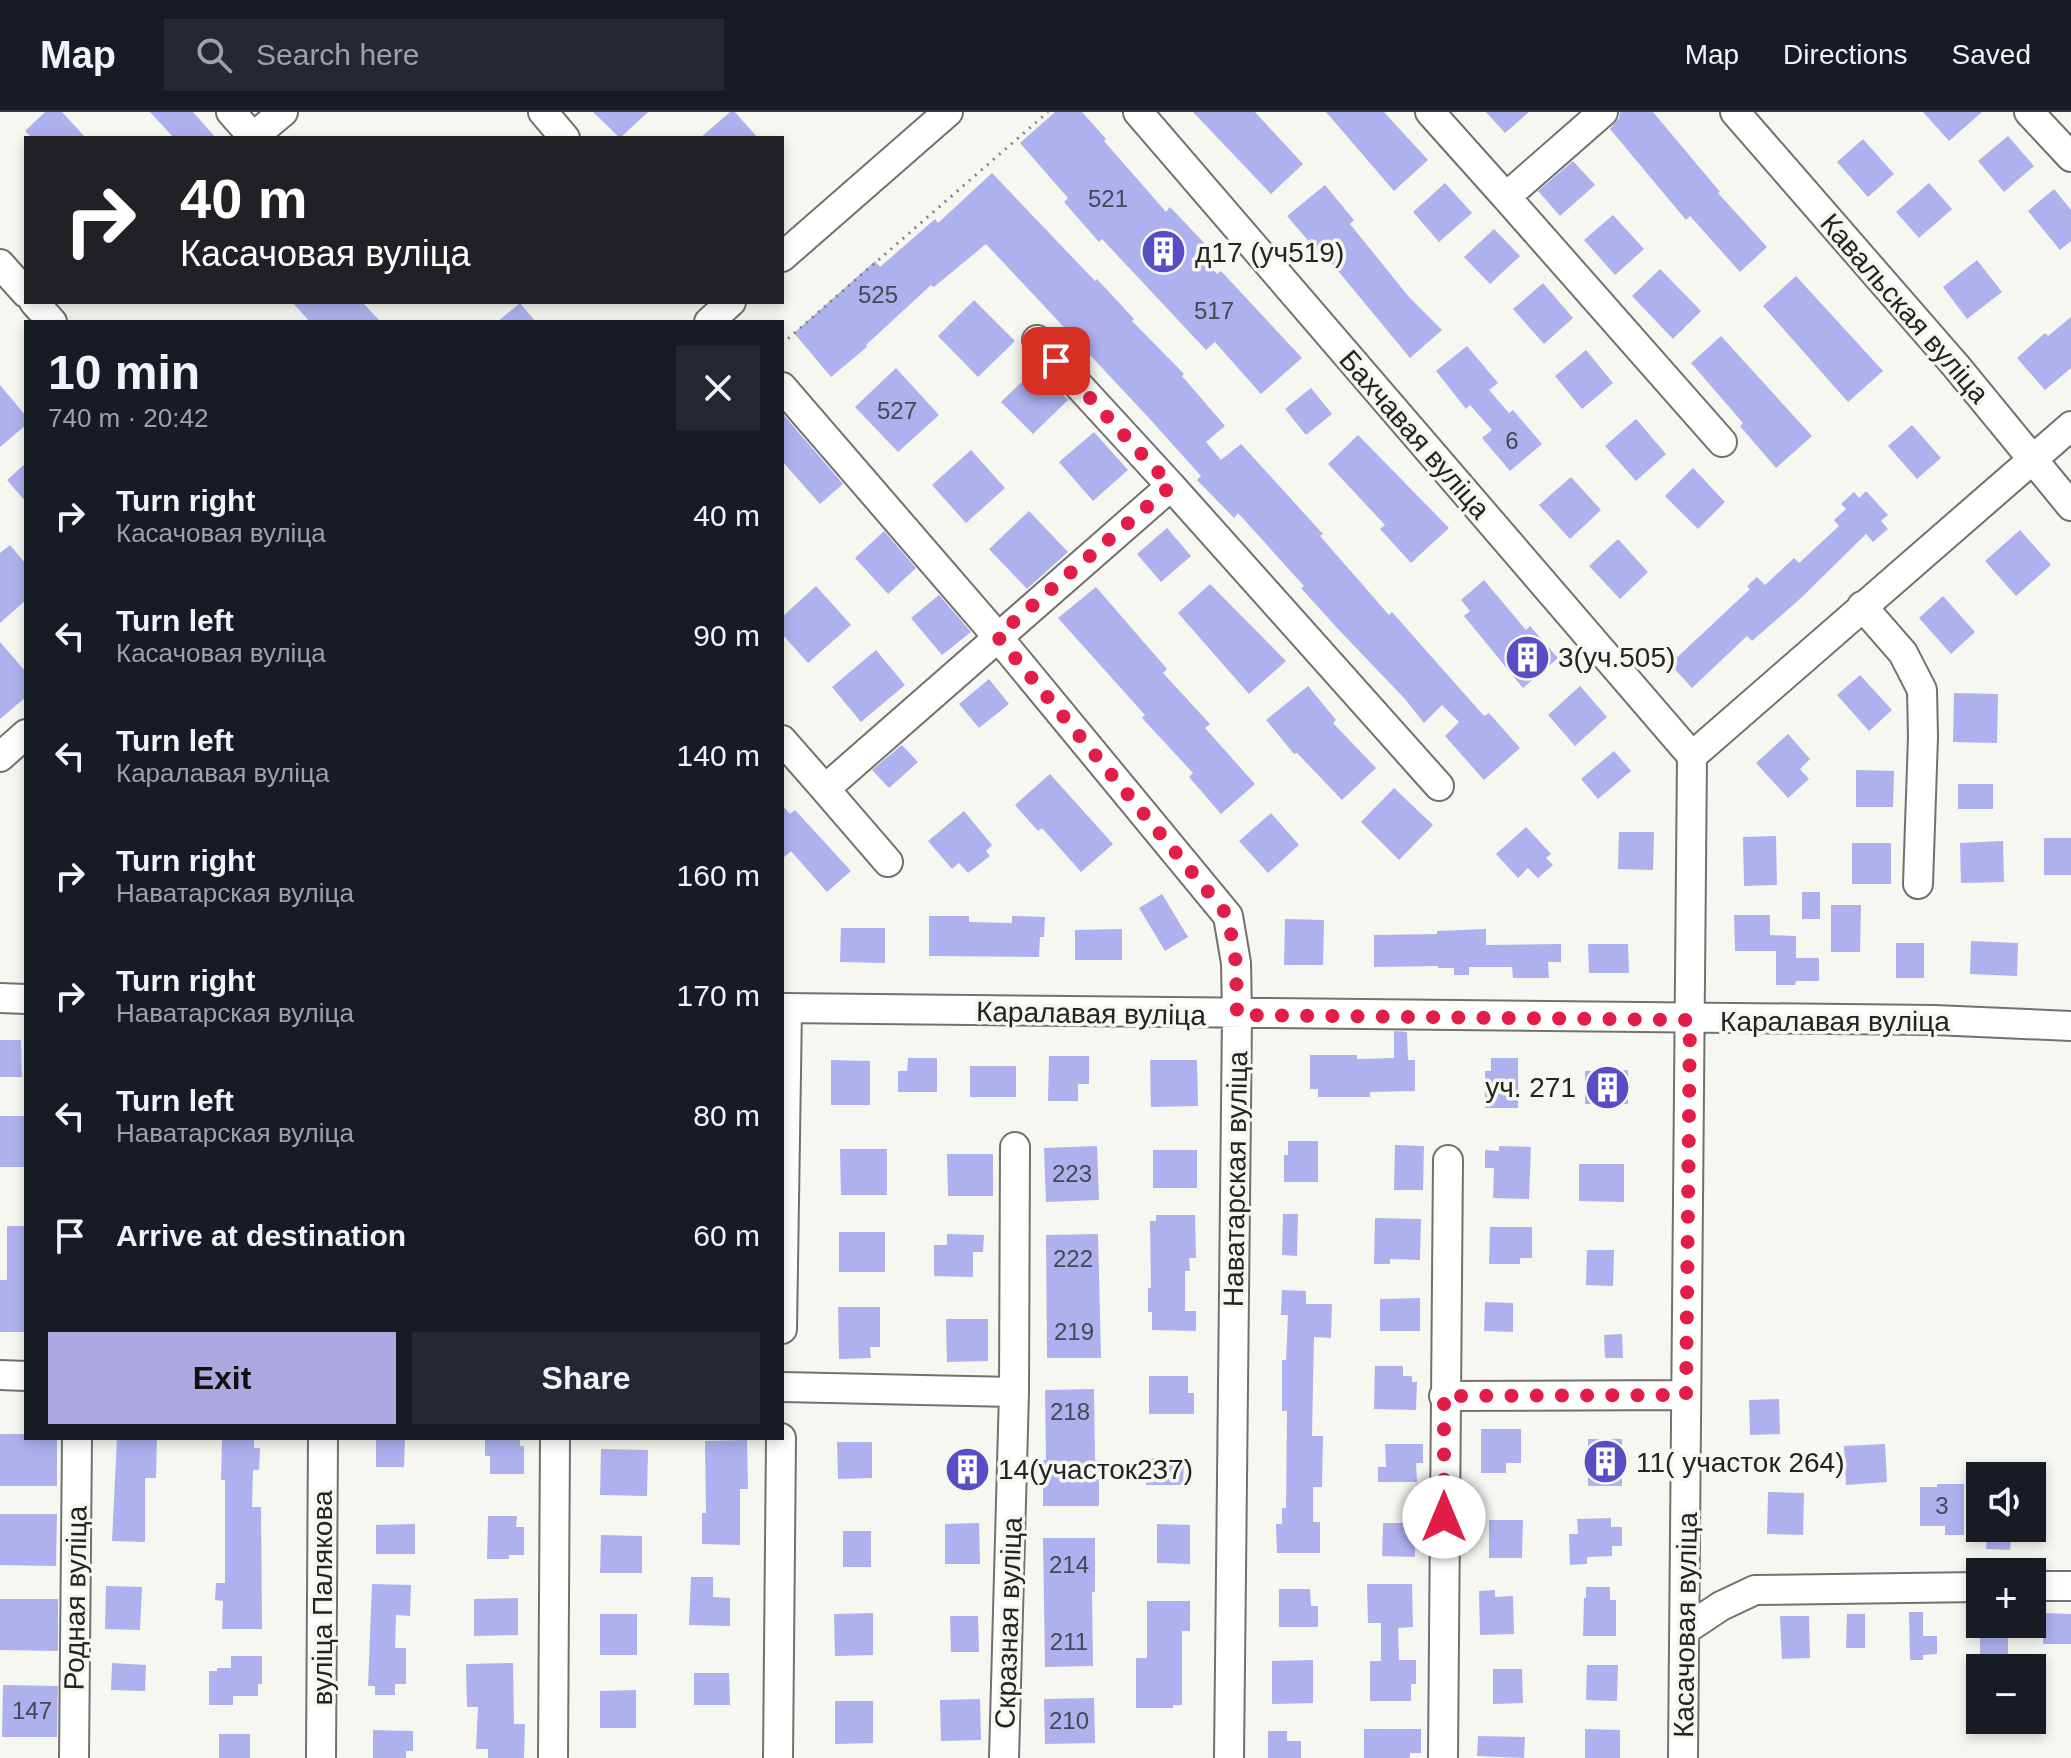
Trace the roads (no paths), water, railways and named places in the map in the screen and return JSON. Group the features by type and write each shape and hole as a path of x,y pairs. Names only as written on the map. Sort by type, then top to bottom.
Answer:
{"street":[{"path":"231,112 252,136"},
{"path":"256,136 283,112"},
{"path":"543,112 563,136"},
{"path":"784,255 948,112"},
{"name":"Бахчавая вуліца","path":"1138,112 1692,756"},
{"path":"1430,112 1722,442"},
{"path":"1506,197 1603,112"},
{"name":"Кавальская вуліца","path":"1735,112 1946,355 2071,506"},
{"path":"2029,112 2071,157"},
{"path":"0,264 24,291"},
{"path":"36,304 50,320"},
{"path":"1037,340 1439,786"},
{"name":"Наватарская вуліца","path":"784,389 997,636 1228,916 1236,963 1237,1015 1229,1758"},
{"path":"1692,756 2071,426"},
{"path":"825,789 1171,486"},
{"path":"1862,606 1903,653 1922,690 1918,884"},
{"path":"0,757 24,736"},
{"path":"784,742 888,862"},
{"name":"Касачовая вуліца","path":"1683,1758 1692,756"},
{"path":"0,998 24,999"},
{"name":"Каралавая вуліца","path":"784,1008 1690,1020 1934,1020 2071,1026"},
{"name":"Скразная вуліца","path":"1004,1758 1014,1392 1015,1147"},
{"path":"1443,1758 1448,1160"},
{"path":"0,1375 24,1376"},
{"path":"784,1387 1014,1392"},
{"path":"1444,1396 1686,1395"},
{"name":"Родная вуліца","path":"74,1758 77,1440"},
{"name":"вуліца Палякова","path":"321,1758 323,1440"},
{"path":"553,1758 555,1440"},
{"path":"778,1758 781,1440"},
{"path":"2046,1586 2071,1586"},
{"path":"1685,1630 1721,1606 1755,1590 1966,1587"}],"place":[{"name":"д17 (уч519)","path":"1164,252"},
{"name":"3(уч.505)","path":"1527,657"},
{"name":"уч. 271","path":"1607,1087"},
{"name":"11( участок 264)","path":"1605,1462"},
{"name":"14(участок237)","path":"967,1469"}]}
